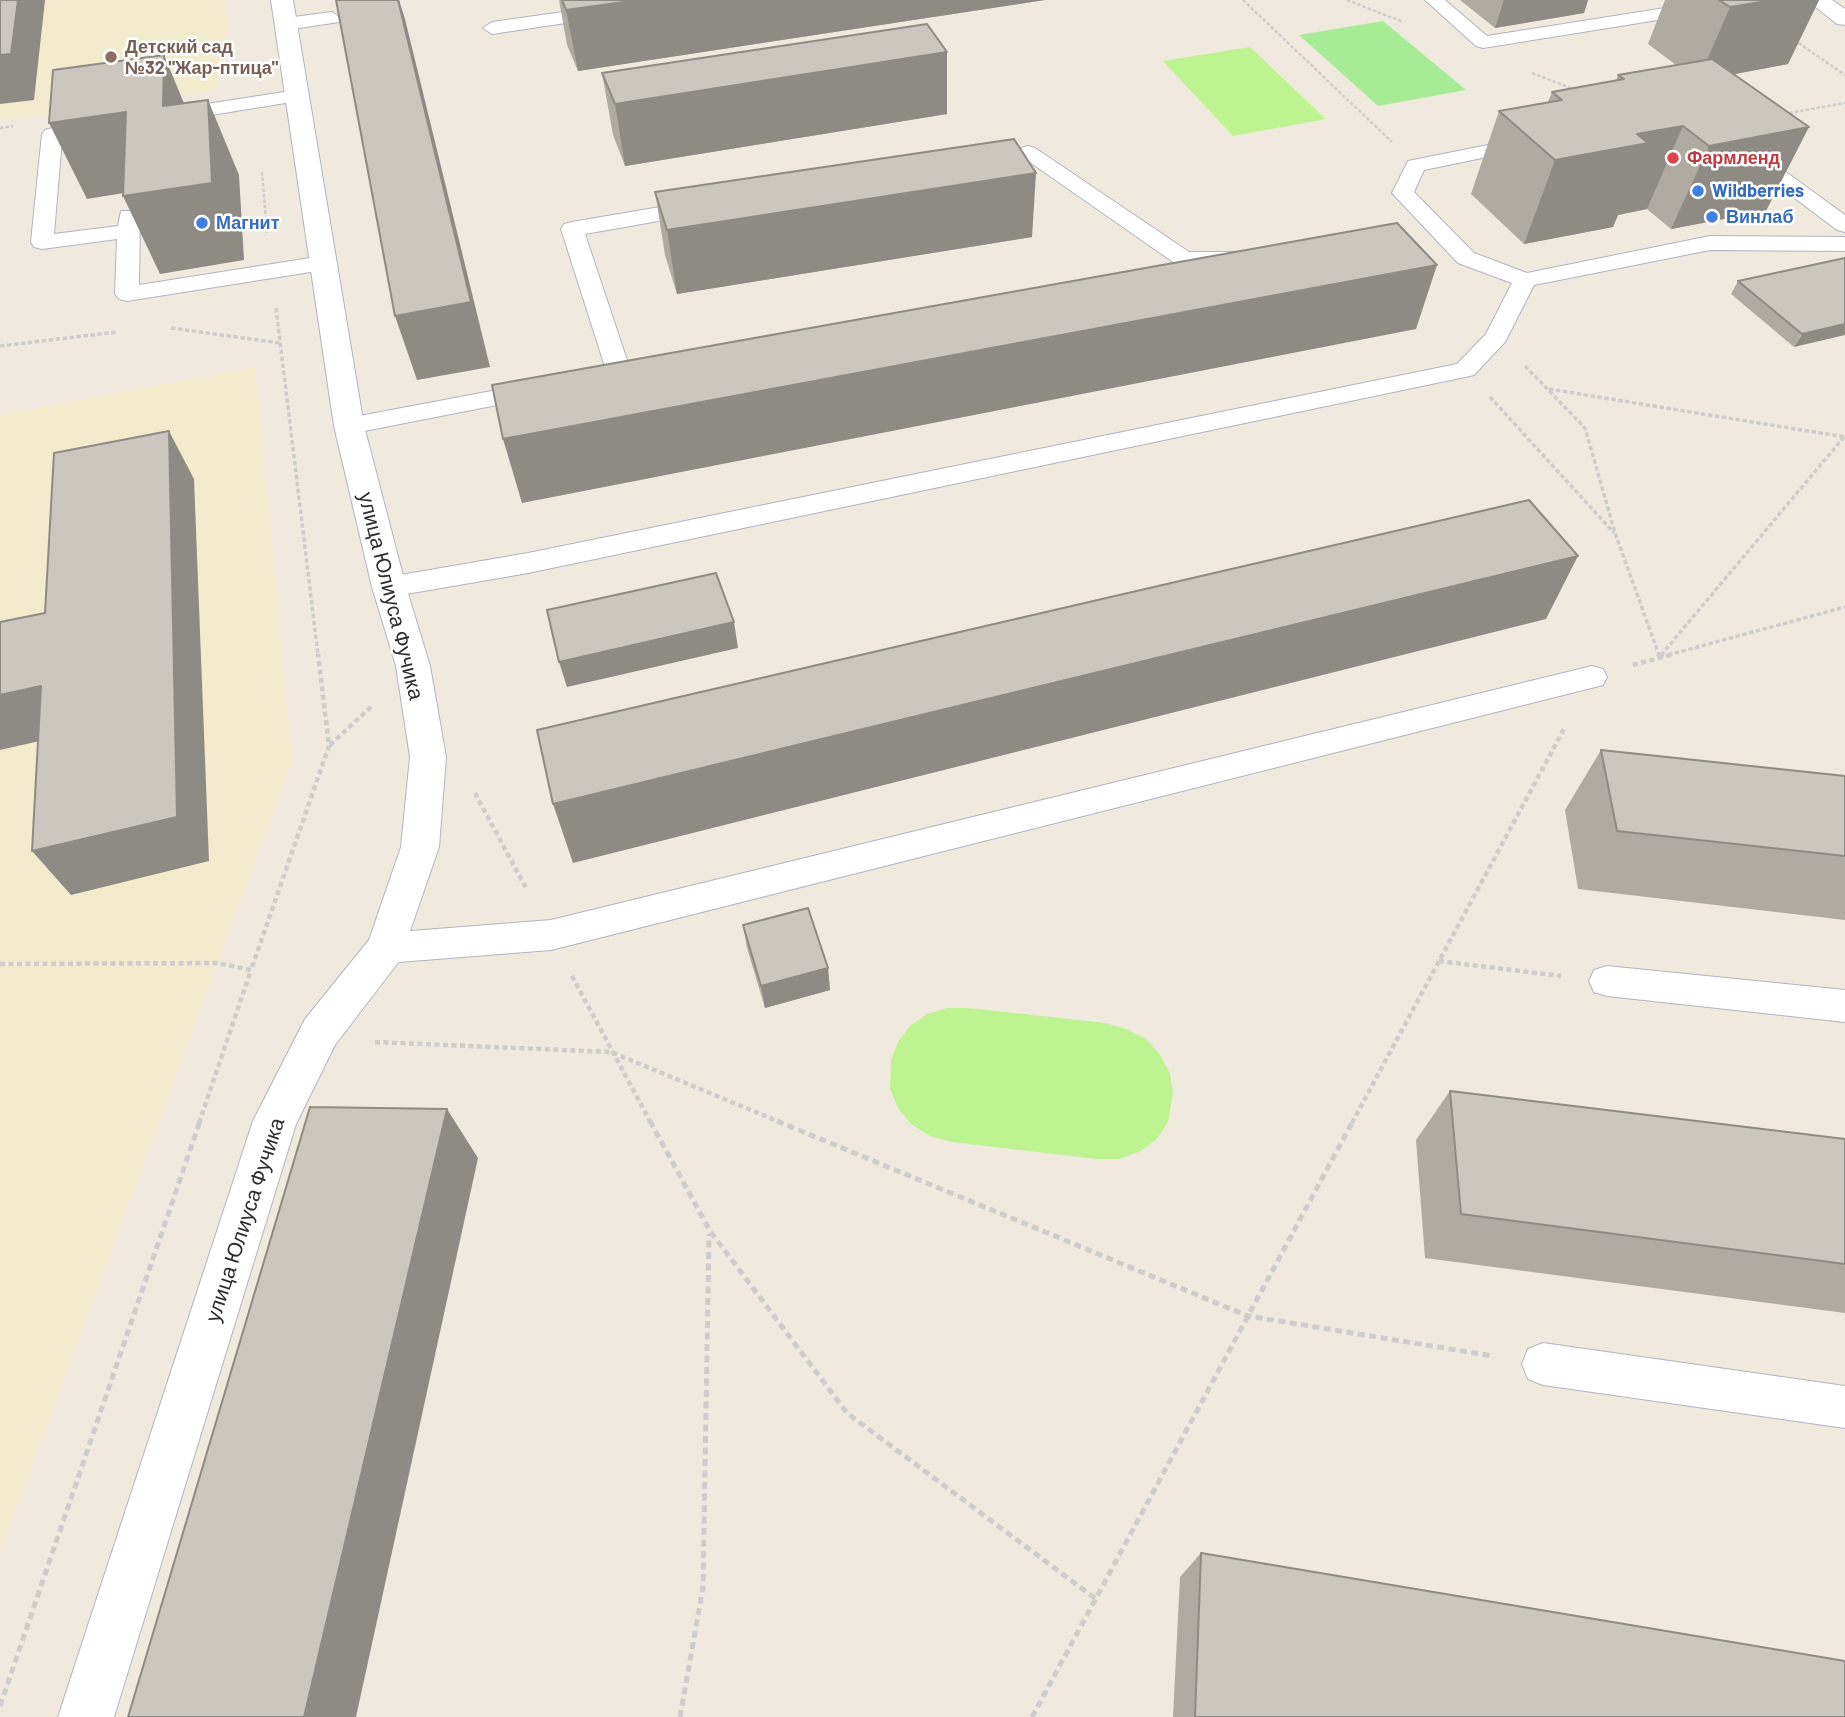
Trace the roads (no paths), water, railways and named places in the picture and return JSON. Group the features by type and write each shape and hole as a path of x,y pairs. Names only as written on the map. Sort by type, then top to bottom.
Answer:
{"street":[{"path":"1818,0 1845,19"},
{"name":"улица Юлиуса Фучика","path":"86,1717 275,1121 320,1032 386,948 420,847 428,757 413,666 389,587 349,426 284,12"}],"lane":[{"path":"492,28 686,0"},
{"path":"1434,0 1483,42 1745,1"},
{"path":"284,12 332,18"},
{"path":"148,120 297,96"},
{"path":"120,124 52,134 42,242 129,223 127,294 323,263"},
{"path":"1724,136 1845,225"},
{"path":"1466,258 1403,193 1415,164 1546,140"},
{"path":"1028,152 1184,259 1265,259"},
{"path":"349,426 620,375 572,229 722,203"},
{"path":"1440,258 1466,258 1524,280 1710,243 1845,244"},
{"path":"389,587 528,563 1465,370 1496,337 1524,280"},
{"path":"386,948 551,935 1592,677"},
{"path":"1607,981 1845,1006"},
{"path":"1543,1364 1845,1407"}],"place":[{"name":"Детский сад №32 \"Жар-птица\"","path":"111,57"},
{"name":"Фармленд","path":"1673,158"},
{"name":"Wildberries","path":"1698,191"},
{"name":"Винлаб","path":"1712,217"},
{"name":"Магнит","path":"202,223"}]}
